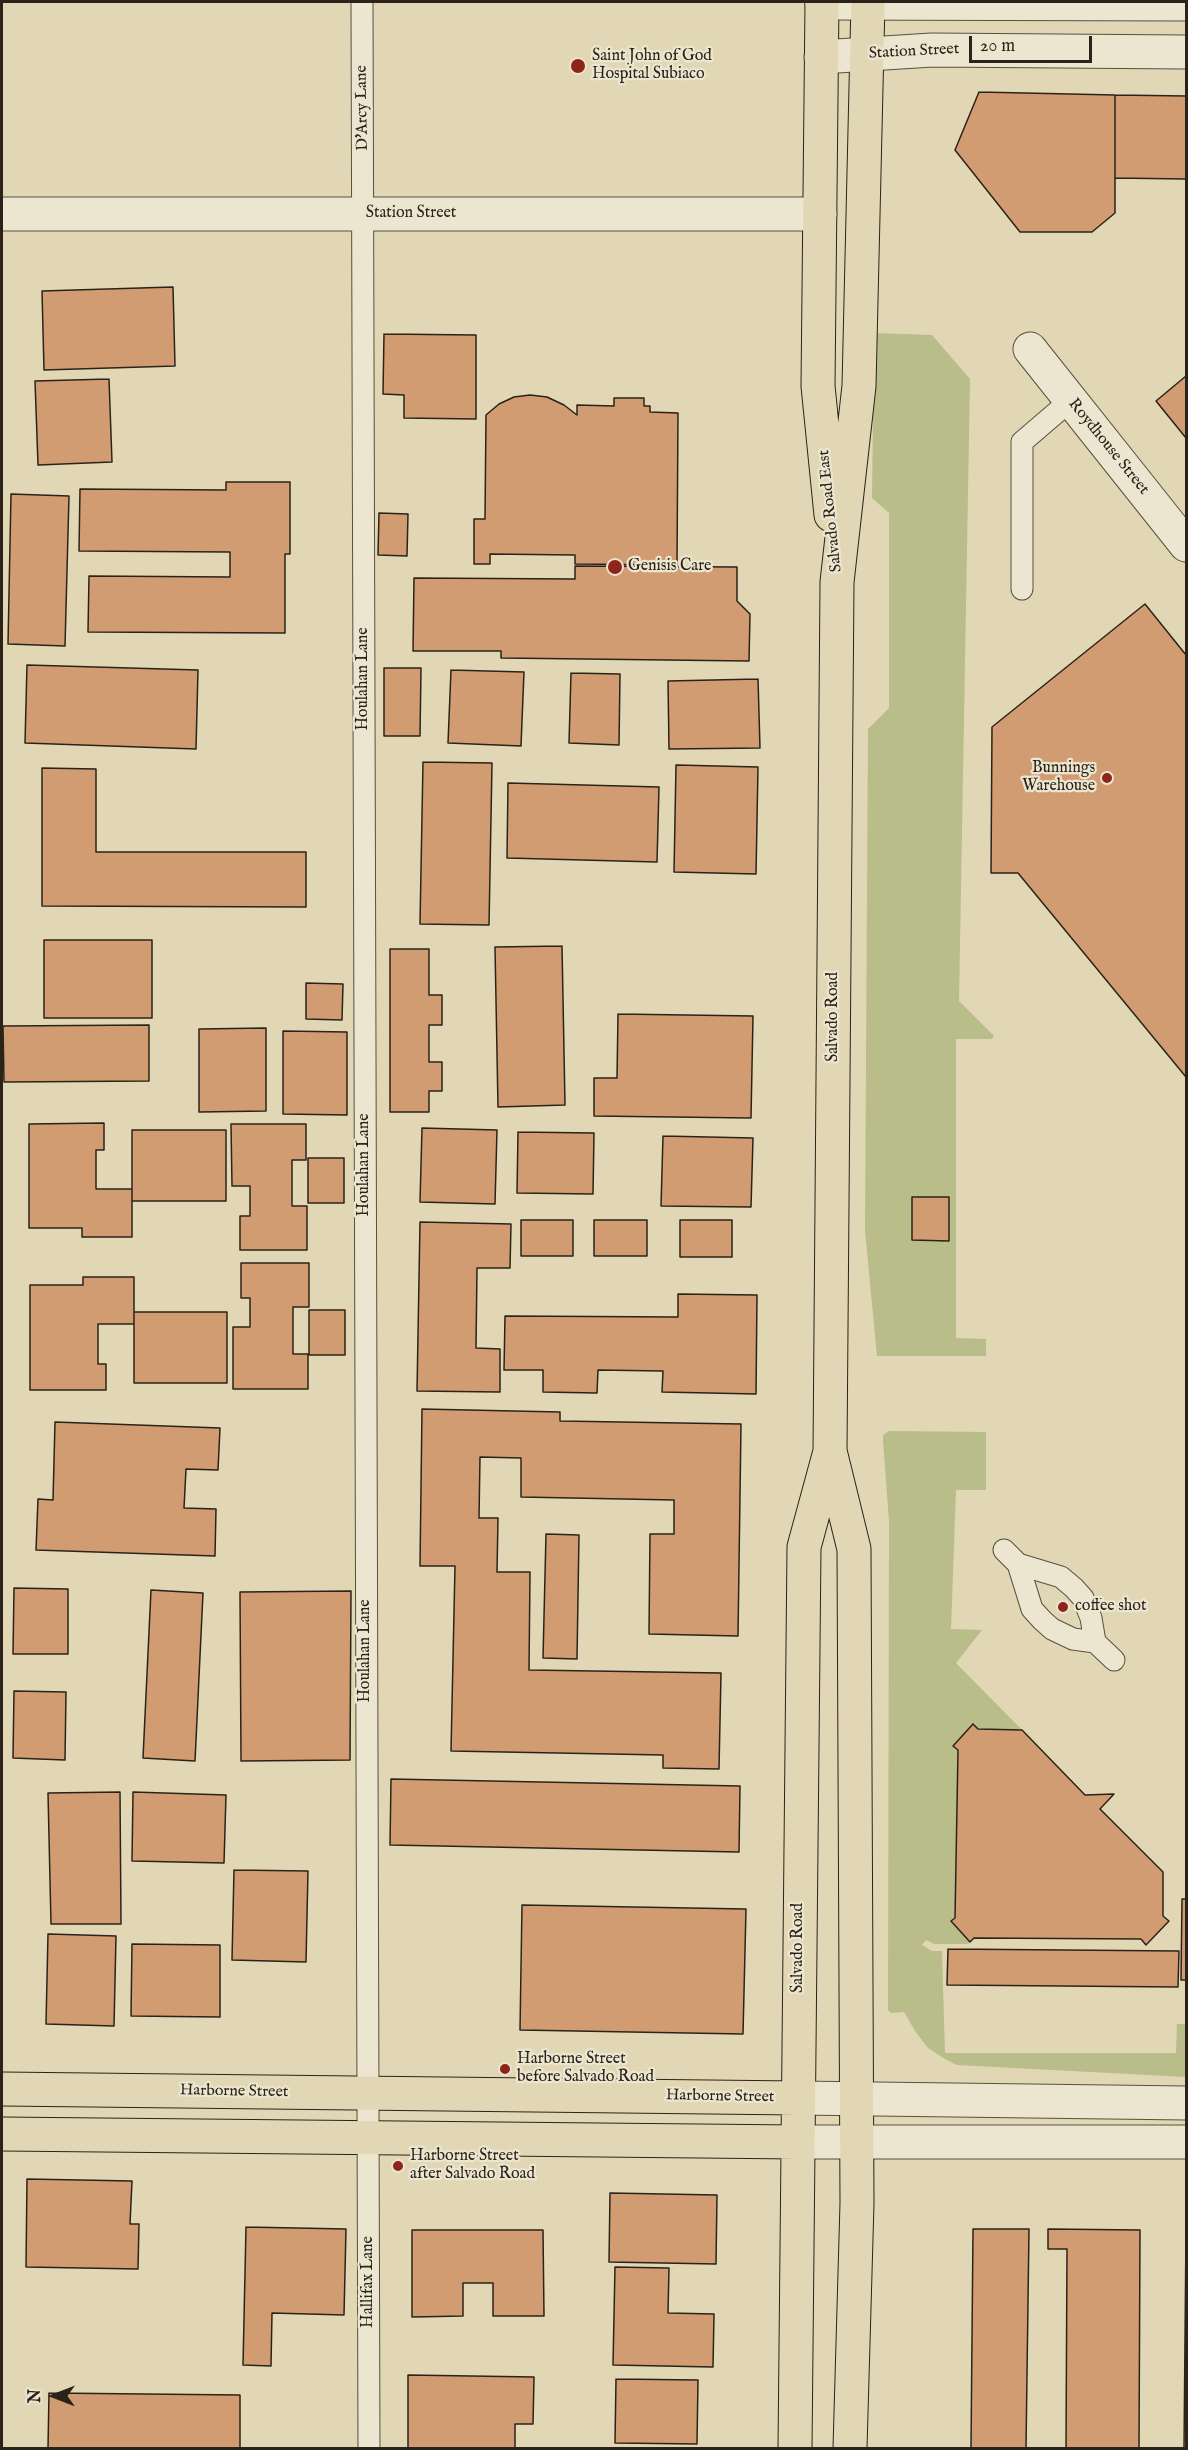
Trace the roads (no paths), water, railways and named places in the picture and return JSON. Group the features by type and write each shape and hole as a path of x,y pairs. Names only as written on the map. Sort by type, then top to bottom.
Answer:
{"main road":[{"name":"Salvado Road East","path":"822,2 818,386 837,582"},
{"name":"Salvado Road East","path":"837,582 859,386 868,2"},
{"name":"Salvado Road","path":"837,582 830,1451 854,1549 857,2203 850,2448"},
{"name":"Salvado Road","path":"795,2448 804,1547 830,1451"},
{"name":"Harborne Street","path":"2,2089 368,2116 798,2142"},
{"name":"Harborne Street","path":"2,2134 798,2098"}],"street":[{"path":"822,2 1186,4"},
{"name":"Station Street","path":"821,57 932,50 1186,52"},
{"name":"Station Street","path":"2,214 820,214"},
{"name":"Roydhouse Street","path":"1030,349 1186,545"},
{"name":"Harborne Street","path":"798,2098 1186,2103"},
{"name":"Harborne Street","path":"798,2142 1186,2142"}],"lane":[{"name":"D'Arcy Lane","path":"362,2 364,214"},
{"name":"Houlahan Lane","path":"364,214 368,2116"},
{"path":"1022,589 1022,442 1071,400"},
{"path":"1095,1642 1091,1618 1083,1598 1074,1588 1061,1577 1011,1557 1032,1609 1042,1620 1053,1629 1073,1639 1095,1642 1114,1660"},
{"name":"Hallifax Lane","path":"368,2116 369,2448"}],"place":[{"name":"Saint John of God Hospital Subiaco","path":"578,66"},
{"name":"Genisis Care","path":"615,567"},
{"name":"Bunnings Warehouse","path":"1107,778"},
{"name":"coffee shot","path":"1063,1607"},
{"name":"Harborne Street before Salvado Road","path":"505,2069"},
{"name":"Harborne Street after Salvado Road","path":"398,2166"}]}
